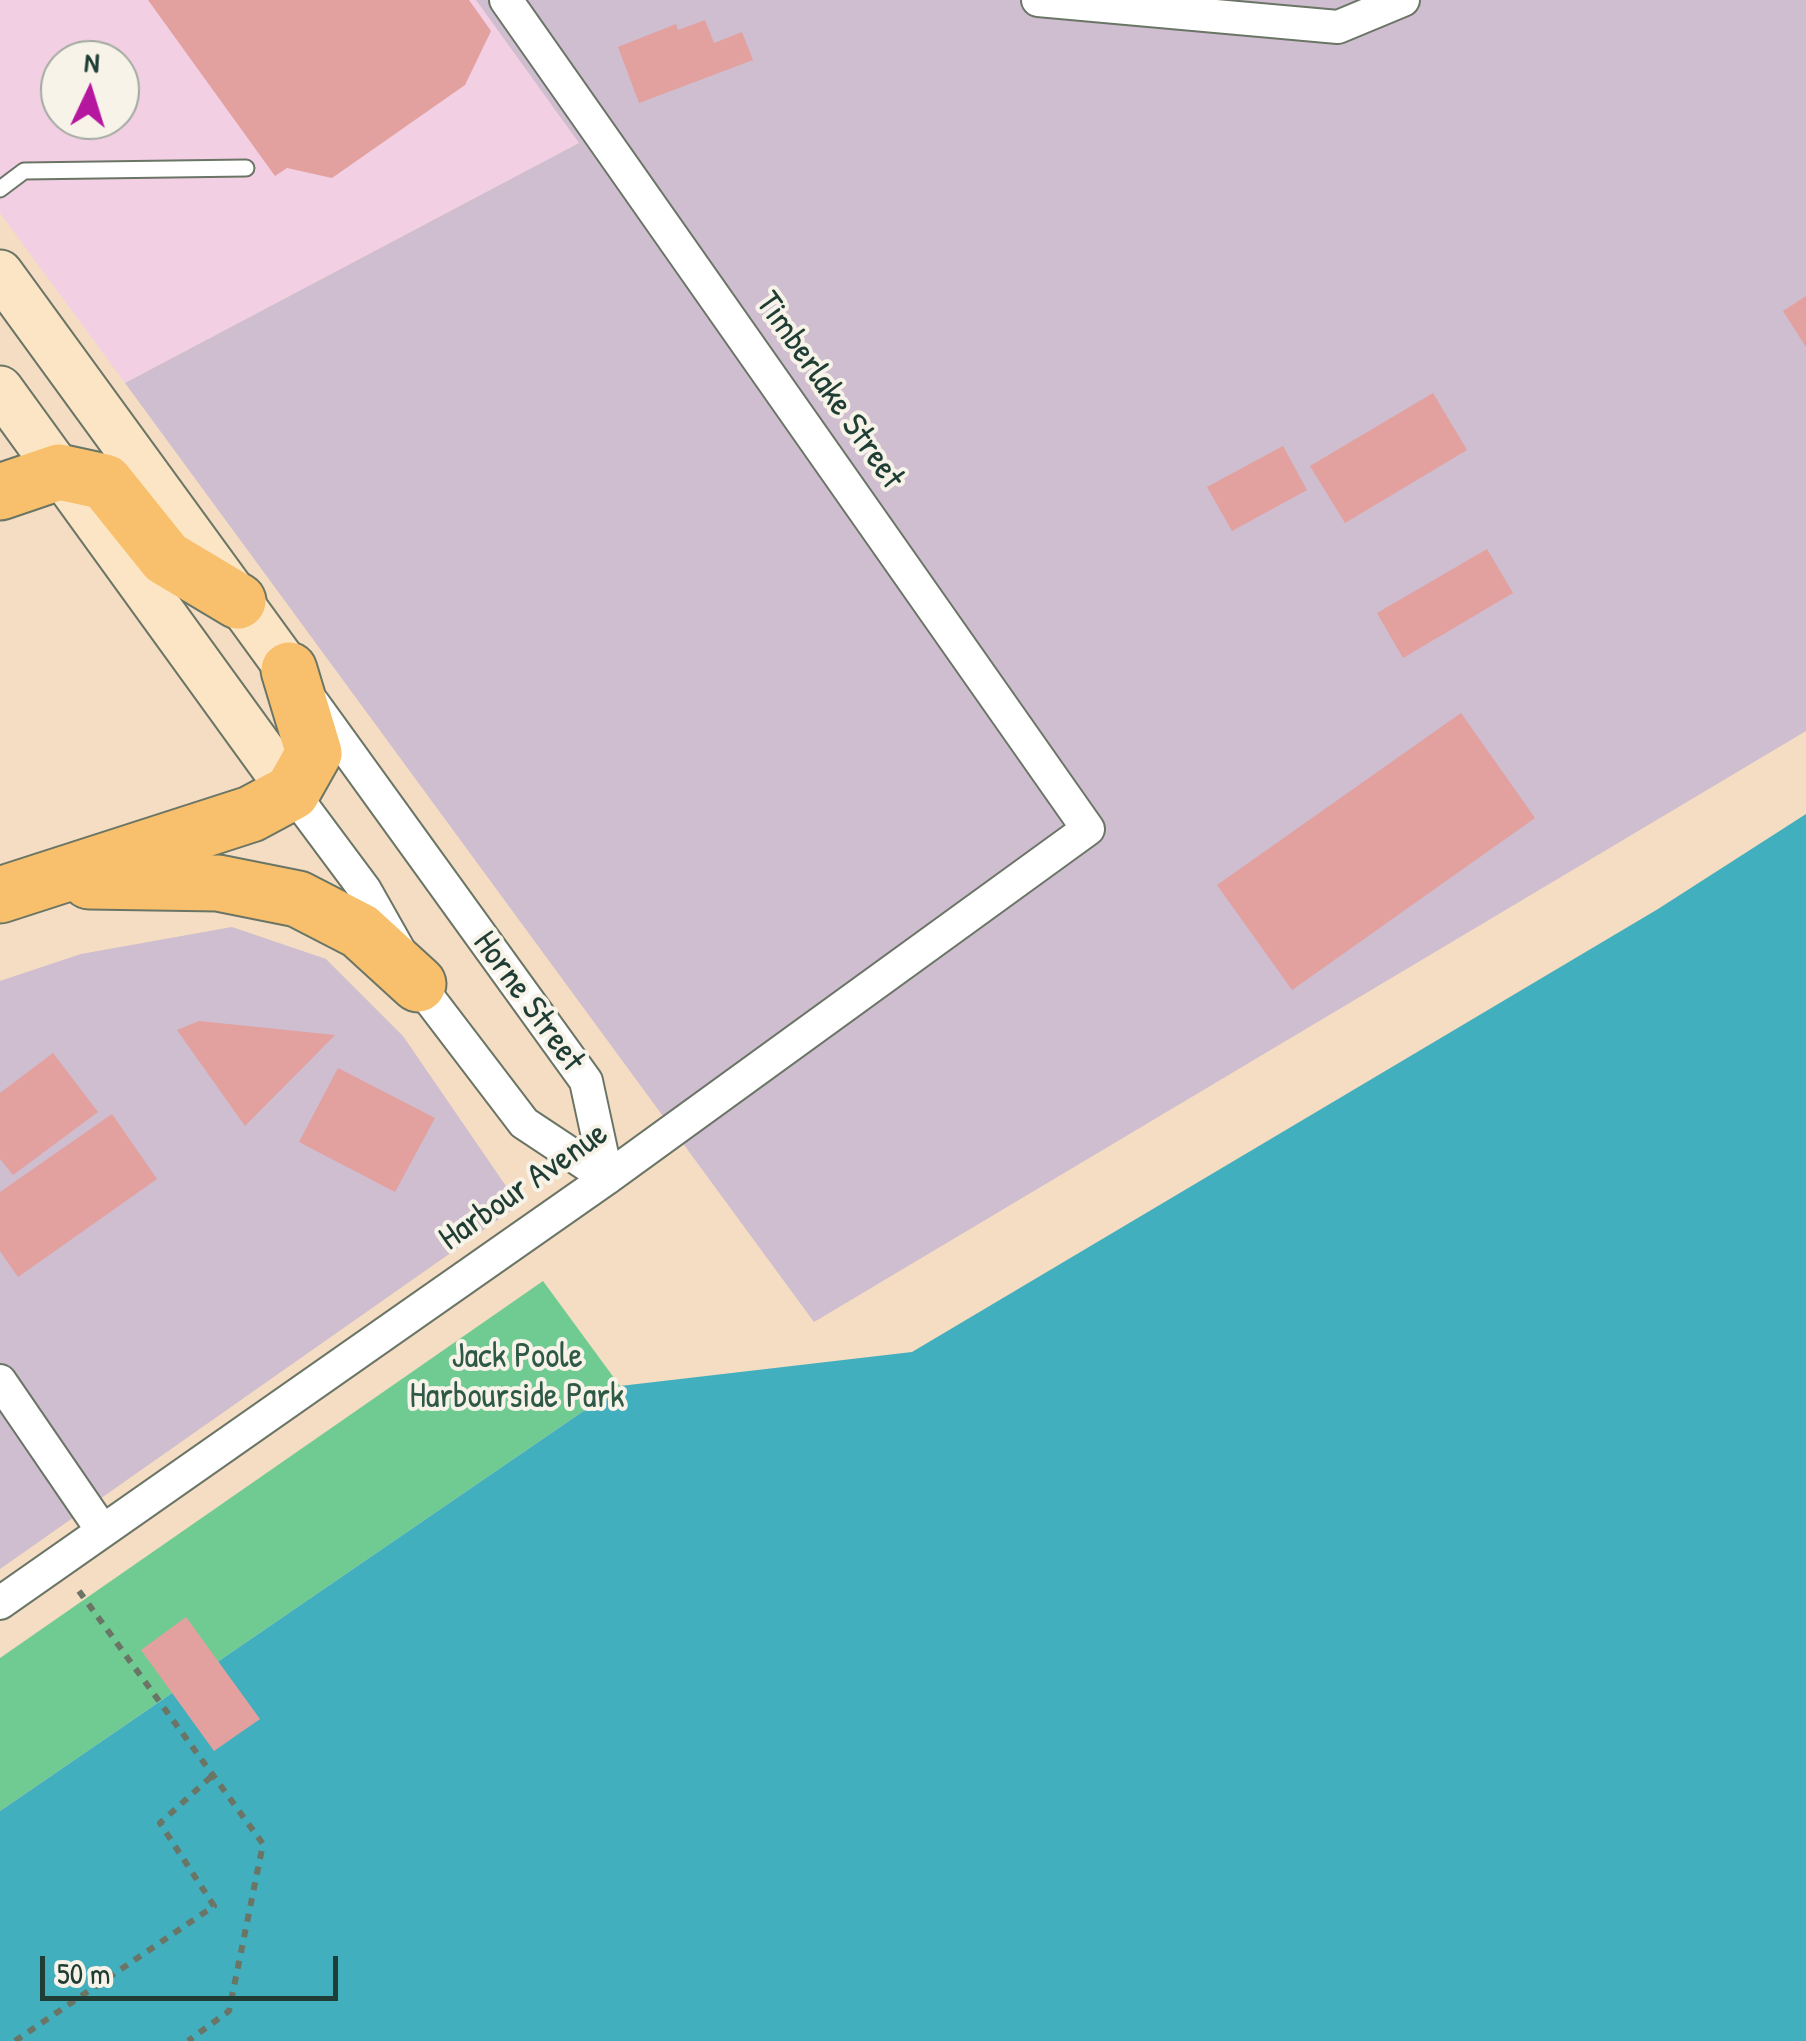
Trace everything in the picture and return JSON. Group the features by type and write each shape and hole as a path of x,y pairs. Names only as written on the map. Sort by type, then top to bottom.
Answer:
{"highway":[{"path":"0,492 59,472 105,482 166,558 238,601"},
{"path":"23,888 251,814 292,792 314,754 289,670"},
{"path":"23,888 218,883 298,899 360,930 418,984"}],"main road":[{"name":"Horne Street","path":"0,273 289,670"},
{"path":"0,389 292,792"}],"street":[{"name":"Timberlake Street","path":"506,0 1088,829"},
{"path":"1038,0 1338,27 1404,0"},
{"name":"Horne Street","path":"289,670 586,1081 607,1178"},
{"path":"292,792 365,890 418,984 524,1124 607,1178"},
{"name":"Harbour Avenue","path":"0,1603 607,1178 1088,829"},
{"path":"0,1381 102,1530"}],"lane":[{"path":"0,189 24,171 246,168"}],"path":[{"path":"58,1562 262,1844 229,2010 188,2041"},
{"path":"15,2041 214,1906 160,1823 213,1775"}],"shaded area":[{"path":"0,0 476,0 579,143 125,383 0,213"},
{"path":"476,0 1806,0 1806,731 814,1322 125,383 579,143"},
{"path":"232,927 326,959 403,1036 519,1205 0,1569 0,981 81,954"}],"green space":[{"name":"Jack Poole Harbourside Park","path":"543,1281 620,1386 0,1811 0,1658"}],"water":[{"path":"1806,814 1806,2041 0,2041 0,1811 620,1386 912,1352 1658,909"}],"building":[{"path":"148,0 469,0 491,31 465,85 332,178 287,168 275,176"},
{"path":"705,20 714,43 742,32 753,60 639,103 618,47 676,24 678,30"},
{"path":"1806,296 1806,347 1783,311"},
{"path":"1433,393 1467,450 1345,523 1310,466"},
{"path":"1283,446 1307,490 1232,531 1207,487"},
{"path":"1487,549 1513,593 1403,658 1377,613"},
{"path":"1461,713 1535,818 1292,990 1217,885"},
{"path":"199,1021 335,1035 245,1126 177,1030"},
{"path":"53,1053 98,1112 13,1175 0,1159 0,1093"},
{"path":"338,1068 435,1118 395,1192 299,1142"},
{"path":"112,1114 157,1179 18,1277 0,1251 0,1192"},
{"path":"186,1617 260,1719 214,1751 141,1650"}]}
